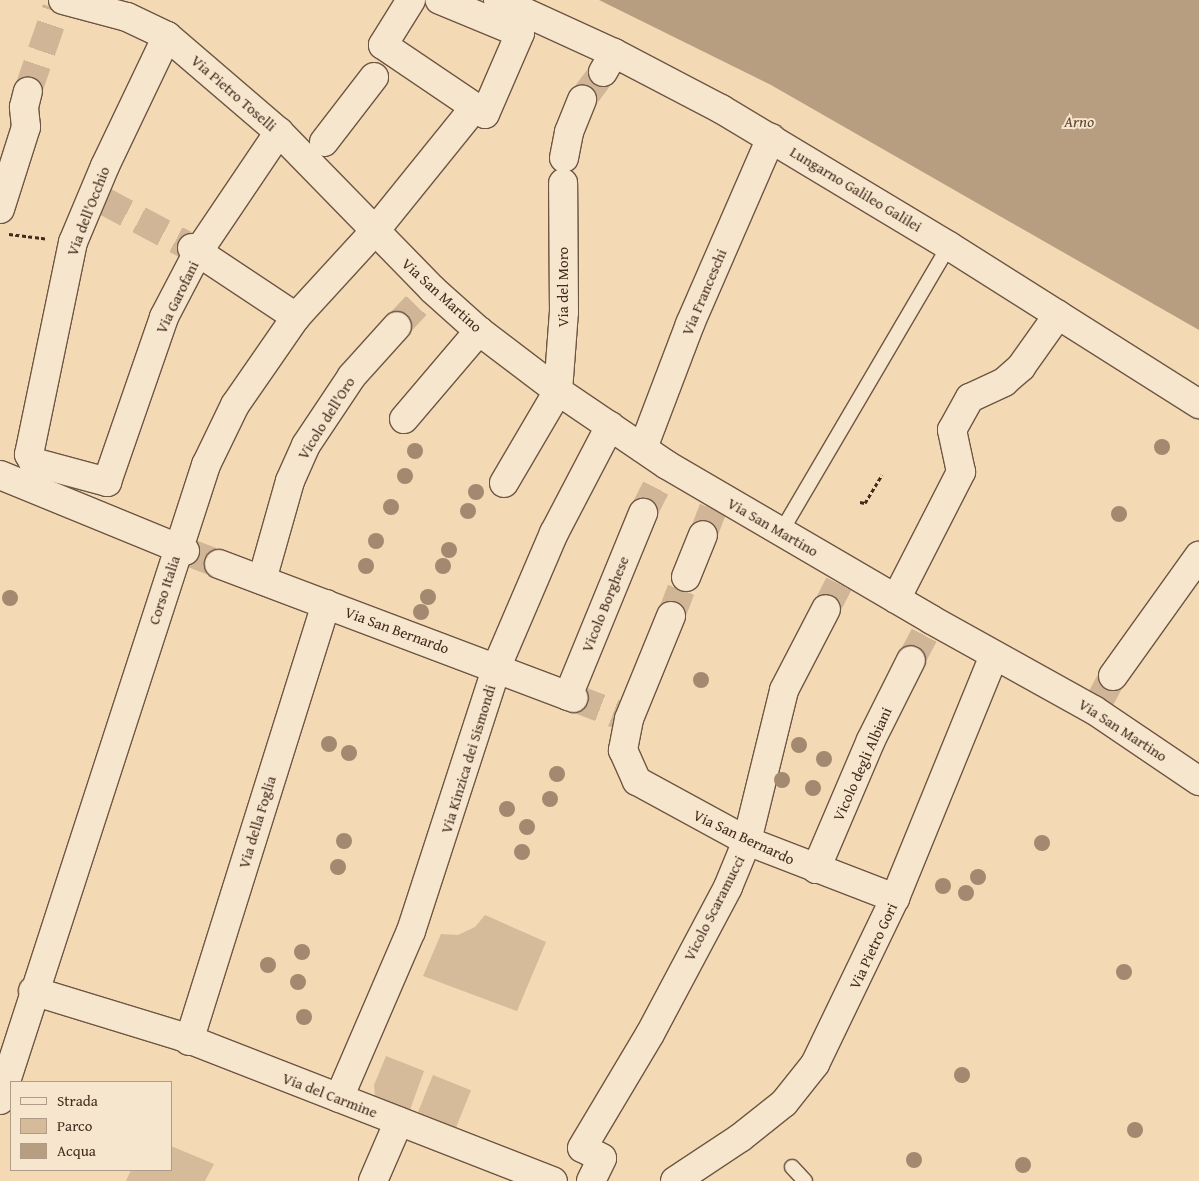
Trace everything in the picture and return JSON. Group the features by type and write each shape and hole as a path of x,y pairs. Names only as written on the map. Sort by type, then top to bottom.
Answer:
{"street":[{"path":"316,152 383,64 383,45 411,0"},
{"path":"383,64 484,114 520,33 440,0"},
{"name":"Lungarno Galileo Galilei","path":"498,0 609,62 771,138 949,246 1199,404"},
{"name":"Via Pietro Toselli","path":"59,3 127,17 167,36 279,132 316,152 374,232"},
{"name":"Via dell'Occhio","path":"109,479 103,484 32,462 29,454 73,242 97,197 167,36"},
{"path":"0,209 26,127 24,107 28,91"},
{"name":"Via del Moro","path":"558,391 563,338 564,170 569,132 582,100"},
{"name":"Corso Italia","path":"0,1100 34,991 181,550 206,466 235,405 296,317 374,232 474,108"},
{"name":"Via Garofani","path":"109,479 164,316 195,250 279,132"},
{"name":"Via Franceschi","path":"642,448 690,324 771,138"},
{"name":"Via San Martino","path":"374,232 429,292 558,391 642,448 663,472 716,502 781,532 844,575 896,599 929,625 1097,706 1199,781"},
{"path":"195,250 296,317"},
{"path":"896,599 961,472 952,430 970,398 1004,382 1021,367 1058,314"},
{"name":"Vicolo dell'Oro","path":"262,580 290,481 306,445 352,376 397,326"},
{"path":"404,419 479,330"},
{"path":"504,483 558,391"},
{"name":"Via Kinzica dei Sismondi","path":"339,1098 411,931 497,666 554,533 610,426"},
{"path":"0,475 181,550"},
{"name":"Vicolo Borghese","path":"571,697 643,514"},
{"path":"686,577 703,535"},
{"path":"1113,676 1199,556"},
{"name":"Via San Bernardo","path":"219,564 497,666 571,697"},
{"name":"Via della Foglia","path":"189,1041 326,604"},
{"name":"Vicolo Scaramucci","path":"597,1170 582,1148 623,1083 728,887 747,841 784,690 826,609"},
{"name":"Via San Bernardo","path":"671,616 626,718 623,750 637,781 747,841 895,898"},
{"name":"Via Pietro Gori","path":"675,1181 740,1138 784,1103 815,1064 895,898 994,655"},
{"name":"Vicolo degli Albiani","path":"816,869 871,740 911,660"},
{"name":"Via del Carmine","path":"34,991 189,1041 554,1181"},
{"path":"372,1181 399,1121"}],"lane":[{"path":"781,532 949,246"},
{"path":"792,1167 805,1181"}],"path":[{"path":"0,233 73,242"},
{"path":"860,502 865,503 882,475"}],"green space":[{"path":"485,915 546,942 517,1011 423,976 441,934 458,935 475,927"},
{"path":"386,1056 424,1071 410,1110 375,1096 374,1085"},
{"path":"433,1075 471,1090 456,1127 418,1112"},
{"path":"172,1146 214,1164 205,1181 126,1181 131,1171 172,1171"}],"water":[{"name":"Arno","path":"599,0 1199,0 1199,330 771,85"}],"tunnel":[{"path":"28,91 56,9"},
{"path":"582,100 603,72"},
{"path":"102,200 192,248"},
{"path":"397,326 426,295"},
{"path":"643,513 660,479"},
{"path":"703,535 713,509"},
{"path":"185,551 219,564"},
{"path":"671,616 686,577"},
{"path":"826,609 841,580"},
{"path":"911,660 927,630"},
{"path":"1099,702 1113,676"},
{"path":"574,698 624,717"}]}
